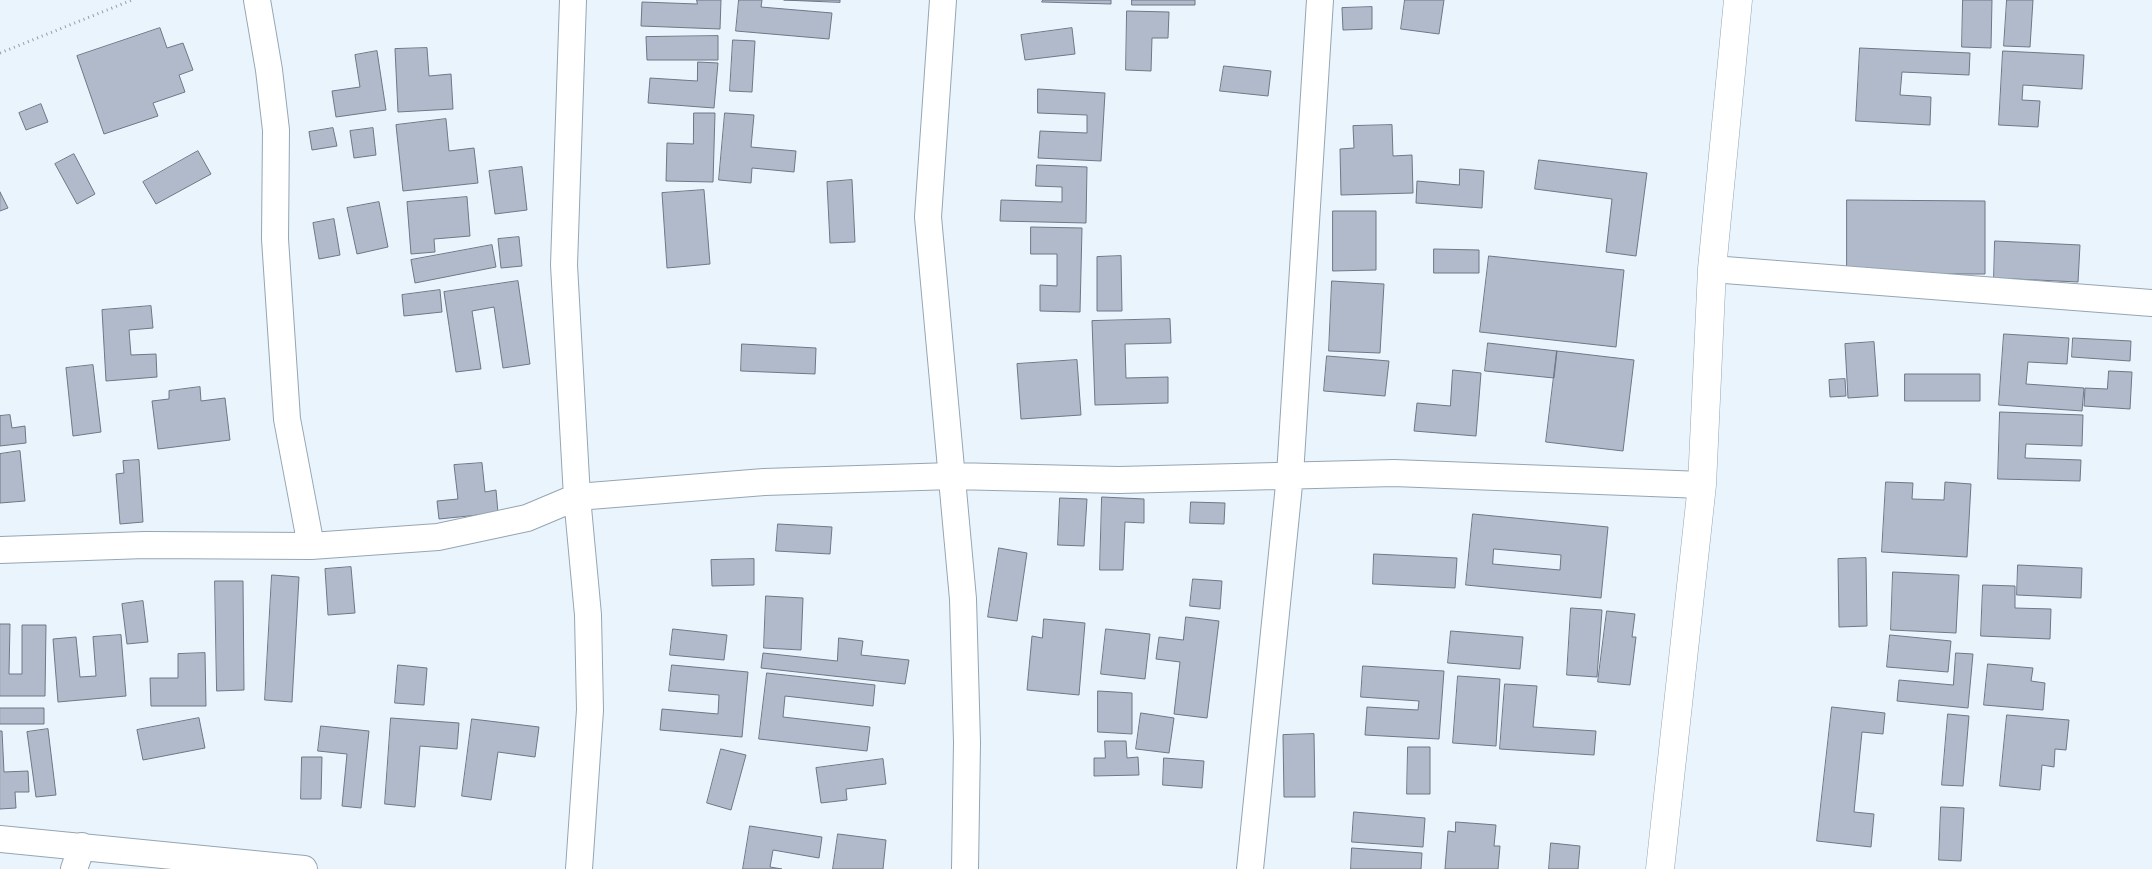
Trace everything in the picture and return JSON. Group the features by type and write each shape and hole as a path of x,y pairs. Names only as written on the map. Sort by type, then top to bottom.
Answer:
{"street":[{"path":"257,0 270,70 276,130 275,239 287,419 311,546"},
{"path":"573,0 564,265 577,497 588,616 590,710 579,869"},
{"path":"943,0 928,217 963,599 967,742 965,869"},
{"path":"1250,869 1290,475 1320,0"},
{"path":"1660,869 1702,484 1712,269 1738,0"},
{"path":"1712,269 2152,303"},
{"path":"0,550 145,545 311,546 438,537 527,518 577,497 764,482 952,476 1119,480 1394,473 1702,484"},
{"path":"0,839 78,857 304,869"}],"path":[{"path":"0,53 132,0"}],"building":[{"path":"697,0 721,0 720,29 641,26 642,2 697,4"},
{"path":"739,0 762,0 761,7 832,13 829,39 736,31"},
{"path":"784,0 840,0 840,2"},
{"path":"1043,0 1111,0 1111,4 1042,2"},
{"path":"1132,0 1195,0 1195,5 1132,5"},
{"path":"1405,0 1444,0 1439,34 1401,29"},
{"path":"1963,0 1992,0 1991,48 1962,47"},
{"path":"2007,0 2033,0 2030,47 2004,46"},
{"path":"1372,7 1372,29 1343,30 1342,8"},
{"path":"1127,11 1169,12 1168,38 1152,38 1151,71 1126,70"},
{"path":"160,28 167,48 183,43 193,70 179,75 185,92 153,103 158,116 104,134 77,56"},
{"path":"1072,28 1075,54 1025,60 1021,35"},
{"path":"718,36 718,60 647,60 646,37"},
{"path":"733,40 755,41 752,92 730,91"},
{"path":"427,48 429,76 451,74 453,109 398,112 395,49"},
{"path":"1860,48 1970,53 1969,75 1902,72 1900,95 1931,97 1930,125 1856,121"},
{"path":"377,51 386,110 336,117 332,91 360,87 355,55"},
{"path":"2003,51 2084,55 2082,89 2023,85 2022,100 2040,101 2038,127 1999,125"},
{"path":"698,62 718,63 714,108 648,103 650,78 697,81"},
{"path":"1224,66 1271,71 1268,96 1220,91"},
{"path":"1038,89 1105,93 1101,161 1038,158 1040,131 1087,133 1087,115 1038,113"},
{"path":"41,104 48,122 26,130 19,113"},
{"path":"694,113 715,113 713,182 666,181 667,143 693,144"},
{"path":"725,113 754,115 751,147 796,151 794,172 752,168 751,183 719,180"},
{"path":"446,119 449,151 474,148 478,183 403,191 396,125"},
{"path":"1392,125 1393,156 1412,155 1413,193 1341,195 1340,149 1354,148 1353,126"},
{"path":"333,128 337,146 312,150 309,132"},
{"path":"373,128 376,155 354,158 350,131"},
{"path":"198,151 211,174 156,204 143,182"},
{"path":"74,154 95,194 77,204 55,164"},
{"path":"1539,160 1647,173 1636,256 1606,252 1612,199 1535,189"},
{"path":"1037,165 1087,167 1086,223 1000,221 1001,200 1062,202 1062,187 1036,186"},
{"path":"522,167 527,210 495,214 489,171"},
{"path":"1460,169 1484,171 1482,208 1416,203 1417,181 1459,185"},
{"path":"852,180 855,242 830,243 827,182"},
{"path":"704,190 710,264 667,268 662,193"},
{"path":"0,192 8,208 0,211"},
{"path":"467,197 470,236 434,239 435,252 411,254 407,202"},
{"path":"1847,200 1985,201 1985,274 1847,274"},
{"path":"379,202 388,247 357,254 347,208"},
{"path":"1333,211 1376,211 1376,270 1333,271"},
{"path":"334,219 340,255 319,259 313,223"},
{"path":"1031,227 1082,228 1080,312 1040,311 1040,285 1057,286 1057,254 1031,254"},
{"path":"519,237 522,266 501,268 498,239"},
{"path":"1995,241 2080,245 2078,282 1994,278"},
{"path":"492,245 496,267 415,283 411,260"},
{"path":"1434,249 1479,250 1479,273 1434,273"},
{"path":"1121,256 1122,311 1097,311 1097,257"},
{"path":"1489,256 1624,270 1616,347 1480,332"},
{"path":"518,281 530,364 503,368 494,307 472,311 481,369 456,372 444,292"},
{"path":"1332,281 1384,284 1380,353 1329,351"},
{"path":"440,290 442,312 404,316 402,295"},
{"path":"151,306 153,328 129,330 131,355 156,354 157,377 106,381 102,310"},
{"path":"1170,319 1171,343 1125,344 1126,378 1168,377 1168,403 1095,405 1092,321"},
{"path":"2004,334 2069,338 2067,364 2028,362 2026,384 2084,388 2082,411 1999,405"},
{"path":"2073,338 2131,341 2130,361 2072,357"},
{"path":"1874,342 1878,396 1848,398 1845,344"},
{"path":"1488,343 1557,351 1554,378 1485,371"},
{"path":"742,344 816,348 815,374 741,371"},
{"path":"1557,351 1634,360 1623,451 1546,442"},
{"path":"1327,356 1389,361 1385,396 1324,391"},
{"path":"1077,360 1081,415 1021,419 1017,364"},
{"path":"93,365 101,432 73,436 66,368"},
{"path":"1453,370 1481,373 1476,436 1414,431 1417,403 1450,406"},
{"path":"2109,371 2132,372 2130,409 2084,406 2085,388 2107,389"},
{"path":"1905,374 1980,374 1980,401 1905,401"},
{"path":"1845,379 1846,396 1830,397 1829,380"},
{"path":"200,387 201,401 225,398 230,440 158,449 152,401 169,399 169,391"},
{"path":"2000,412 2083,415 2082,446 2026,444 2025,458 2081,460 2080,481 1998,479"},
{"path":"10,415 12,428 25,426 26,443 0,446 0,416"},
{"path":"20,451 25,501 0,503 0,454"},
{"path":"139,460 143,522 120,524 116,474 124,473 123,461"},
{"path":"482,463 485,492 496,490 498,513 439,519 437,501 458,499 454,465"},
{"path":"1886,482 1913,483 1912,499 1944,500 1945,482 1971,484 1967,557 1882,552"},
{"path":"1102,497 1144,499 1144,523 1125,522 1123,570 1100,570"},
{"path":"1060,498 1087,499 1084,546 1058,545"},
{"path":"1191,502 1225,503 1224,524 1190,523"},
{"path":"1473,514 1608,527 1601,598 1466,585","holes":["1494,549 1561,555 1560,570 1493,564"]},
{"path":"778,524 832,527 830,554 776,551"},
{"path":"999,548 1027,553 1017,621 988,617"},
{"path":"1374,554 1457,558 1455,588 1373,584"},
{"path":"1866,558 1867,626 1839,627 1838,559"},
{"path":"754,559 754,585 712,586 711,560"},
{"path":"2018,565 2082,568 2081,598 2017,595"},
{"path":"351,567 355,613 328,615 325,569"},
{"path":"1893,572 1959,575 1956,633 1891,630"},
{"path":"272,575 299,577 292,702 265,700"},
{"path":"1193,579 1222,581 1220,609 1190,606"},
{"path":"215,581 243,581 244,690 217,691"},
{"path":"1983,585 2015,586 2015,608 2051,609 2050,639 1981,636"},
{"path":"766,596 803,598 801,650 764,648"},
{"path":"143,601 148,642 127,644 122,604"},
{"path":"1571,608 1602,610 1597,677 1567,675"},
{"path":"1607,611 1635,614 1632,637 1636,637 1630,685 1598,682"},
{"path":"1186,617 1219,621 1207,718 1174,714 1180,662 1156,659 1159,637 1183,640"},
{"path":"1044,619 1085,623 1079,695 1027,690 1032,636 1042,638"},
{"path":"0,624 10,624 9,674 22,674 22,625 46,625 45,696 0,696"},
{"path":"673,629 727,635 724,660 670,655"},
{"path":"1106,629 1150,634 1145,679 1101,674"},
{"path":"1451,631 1523,637 1520,669 1448,663"},
{"path":"121,635 126,696 58,702 53,639 76,637 80,677 96,676 93,637"},
{"path":"1890,635 1951,641 1948,672 1887,667"},
{"path":"839,638 863,641 861,655 909,660 905,684 761,668 763,653 837,661"},
{"path":"205,653 206,706 151,706 150,678 178,678 178,654"},
{"path":"1956,653 1973,654 1968,708 1897,701 1899,680 1953,685"},
{"path":"1988,664 2033,668 2031,681 2045,683 2043,710 1984,705"},
{"path":"398,665 427,668 424,705 395,703"},
{"path":"672,665 748,672 742,737 660,730 662,709 718,714 719,695 669,691"},
{"path":"1363,666 1444,671 1439,739 1365,735 1367,707 1418,710 1419,701 1361,697"},
{"path":"767,673 875,685 873,706 785,696 783,717 870,727 867,751 759,739"},
{"path":"1458,676 1500,679 1496,746 1453,743"},
{"path":"1505,684 1537,686 1533,727 1596,731 1594,755 1500,749"},
{"path":"1098,691 1132,693 1132,734 1098,732"},
{"path":"1832,707 1885,713 1883,734 1862,732 1854,812 1874,814 1871,847 1817,841"},
{"path":"0,708 44,708 44,724 0,724"},
{"path":"1141,713 1174,718 1169,753 1136,749"},
{"path":"1948,714 1969,716 1963,786 1942,785"},
{"path":"2007,715 2069,720 2066,750 2055,749 2054,767 2042,765 2040,790 2000,786"},
{"path":"199,718 205,748 143,760 137,730"},
{"path":"391,718 459,723 457,749 420,746 415,807 385,804"},
{"path":"472,719 539,727 535,757 498,752 491,800 462,796"},
{"path":"321,726 369,731 361,808 342,806 347,754 318,751"},
{"path":"48,729 56,795 36,797 27,732"},
{"path":"0,731 2,731 4,772 28,771 29,792 15,792 16,808 0,809"},
{"path":"1314,734 1315,797 1284,797 1283,735"},
{"path":"1105,741 1126,741 1127,758 1138,757 1139,775 1094,776 1094,758 1105,758"},
{"path":"1408,747 1430,747 1430,794 1407,794"},
{"path":"721,749 746,755 731,810 707,803"},
{"path":"302,757 322,757 321,799 301,799"},
{"path":"1164,758 1204,761 1202,788 1163,785"},
{"path":"883,759 886,784 846,789 847,800 821,803 816,768"},
{"path":"1941,807 1964,808 1961,861 1939,860"},
{"path":"1354,812 1425,818 1423,847 1352,842"},
{"path":"1456,822 1496,825 1494,846 1500,846 1498,869 1445,869 1448,831 1455,832"},
{"path":"750,826 822,837 819,858 773,850 770,867 782,869 743,869"},
{"path":"838,834 886,840 883,869 833,869"},
{"path":"1551,843 1580,846 1578,869 1549,869"},
{"path":"1352,848 1422,853 1421,869 1351,869"}]}
